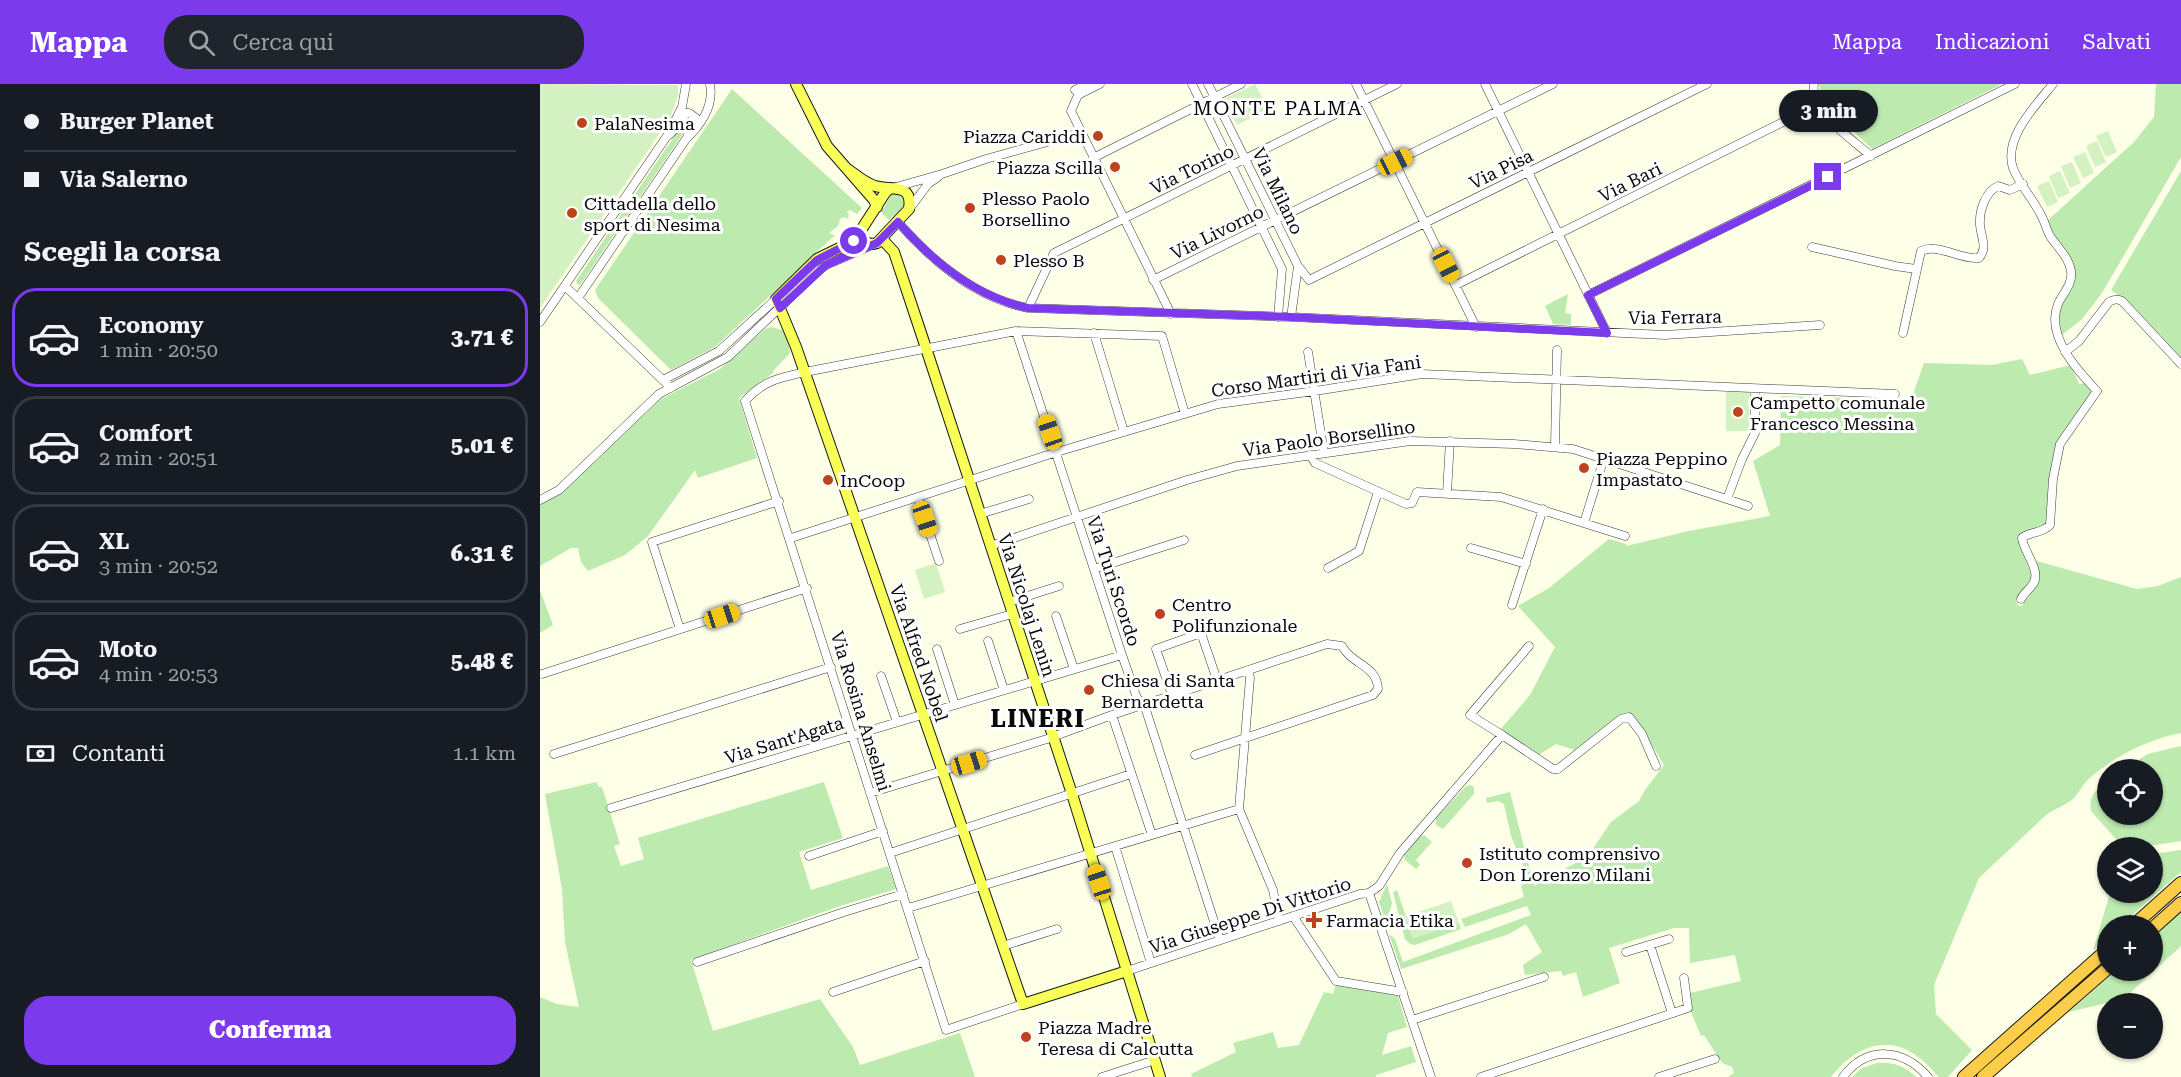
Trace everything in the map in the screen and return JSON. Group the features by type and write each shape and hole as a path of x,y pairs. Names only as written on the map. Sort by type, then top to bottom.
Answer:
{"highway":[{"path":"2145,915 2181,883"},
{"path":"2163,919 2181,903"},
{"path":"1965,1077 2097,959"},
{"path":"1983,1077 2097,978"}],"main road":[{"path":"796,84 807,102 822,138 878,207"},
{"path":"849,170 868,183 893,188 909,196 909,209 881,244 862,239 859,233"},
{"path":"778,303 812,264 824,255 854,241 885,193 893,188"},
{"name":"Via Nicolaj Lenin","path":"881,244 894,252 927,349 1072,794 1160,1077"},
{"name":"Via Alfred Nobel","path":"778,303 805,372 1023,1004"},
{"path":"1023,1004 1127,971"}],"street":[{"path":"540,322 667,136 682,107 686,84"},
{"path":"686,139 695,131 705,115 711,99 710,84"},
{"path":"1075,90 1086,84"},
{"path":"1075,90 1100,84"},
{"name":"Via Milano","path":"1192,84 1282,269 1278,317"},
{"name":"Via Milano","path":"1208,84 1298,266 1309,280"},
{"path":"1093,158 1241,84"},
{"path":"1356,84 1476,327"},
{"name":"Via Torino","path":"1028,308 1054,254 1397,84"},
{"path":"1485,84 1607,333"},
{"name":"Via Livorno","path":"1153,280 1553,84"},
{"name":"Via Pisa","path":"1309,280 1707,84"},
{"path":"1814,84 1813,91 1817,105 1871,156"},
{"path":"1588,295 2015,84"},
{"path":"2021,599 2032,586 2035,578 2022,538 2046,529 2050,525 2053,479 2060,444 2097,392 2075,368 2058,334 2056,311 2070,282 2071,269 2051,237 2042,216 2013,165 2013,145 2032,110 2053,84"},
{"path":"1075,90 1071,111 1080,133 1170,314"},
{"name":"Via Bari","path":"1456,285 1817,105"},
{"path":"578,298 686,139 696,118 686,113 676,128 667,136"},
{"path":"893,188 1080,133"},
{"path":"909,209 928,184 942,174"},
{"path":"1904,333 1921,251 1940,250 1957,256 1979,258 1984,248 1980,225 1981,215 1989,193 1998,186 2010,190 2023,184"},
{"name":"Via Ferrara","path":"898,222 919,246 977,289 1028,308 1291,317 1665,335 1820,326"},
{"path":"663,380 719,351 826,265 881,244"},
{"path":"1812,247 1916,269"},
{"path":"1291,317 1298,266"},
{"path":"565,286 671,388"},
{"path":"2065,352 2079,341 2113,299 2122,301 2181,364"},
{"path":"540,500 559,490 659,394 728,357 778,303"},
{"path":"805,372 1016,331 1162,336 1185,414"},
{"name":"Via Turi Scordo","path":"1016,331 1122,655 1137,698 1144,704 1220,940"},
{"path":"1095,333 1124,432"},
{"path":"1555,446 1557,350"},
{"path":"1308,352 1324,453"},
{"name":"Via Rosina Anselmi","path":"805,372 773,379 745,401 807,588 946,1030 1023,1004"},
{"name":"Corso Martiri di Via Fani","path":"791,538 1057,452 1218,404 1422,374 1895,394"},
{"path":"1727,499 1742,459 1755,433 1755,389"},
{"name":"Via Paolo Borsellino","path":"990,546 1237,466 1410,441 1555,446 1573,449 1748,506"},
{"path":"1448,493 1450,441"},
{"path":"1310,455 1315,463 1406,504 1412,503 1417,492 1501,497 1624,536"},
{"path":"1584,523 1604,458"},
{"path":"1328,568 1359,550 1378,492"},
{"path":"918,498 939,561"},
{"path":"980,514 1029,499"},
{"path":"680,629 652,542 779,501"},
{"path":"1512,605 1544,509"},
{"path":"1094,569 1184,540"},
{"path":"1471,548 1526,564"},
{"path":"1009,602 1059,586"},
{"path":"542,674 807,588"},
{"path":"960,629 1012,614"},
{"path":"1056,616 1074,669"},
{"path":"1172,695 1156,649 1201,633 1217,680"},
{"path":"988,641 1004,690"},
{"path":"870,793 1052,736 1327,644 1342,646 1347,655 1374,673 1378,682 1378,689 1372,695 1195,755"},
{"path":"1529,646 1470,714 1553,769 1558,769 1622,719 1629,717 1642,734 1656,766"},
{"path":"937,649 955,705"},
{"name":"Via Sant'Agata","path":"611,808 1122,655"},
{"path":"554,754 831,667"},
{"path":"1248,670 1250,678 1239,808 1273,890 1279,921"},
{"path":"881,676 897,722"},
{"path":"1112,715 1152,835"},
{"path":"1370,892 1379,886 1400,854 1502,735"},
{"path":"890,853 1131,774"},
{"path":"908,908 1239,808"},
{"path":"809,856 883,831"},
{"path":"1115,846 1151,963"},
{"name":"Via Giuseppe Di Vittorio","path":"1127,971 1370,892 1431,1077"},
{"path":"697,962 903,894"},
{"path":"1293,916 1336,981 1403,992"},
{"path":"1003,946 1057,929"},
{"path":"1626,952 1669,939"},
{"path":"1650,945 1672,1013"},
{"path":"833,992 925,961"},
{"path":"1412,1020 1544,977"},
{"path":"1482,1077 1688,1008 1684,978"},
{"path":"1843,1077 1848,1070 1864,1059 1880,1054 1893,1054 1908,1059 1926,1075"},
{"path":"1659,1077 1715,1059"},
{"path":"1102,1077 1155,1060"}],"green space":[{"name":"Cittadella dello sport di Nesima","path":"540,84 678,85 678,96 670,118 540,308"},
{"path":"1255,84 1268,109 1237,125 1224,99"},
{"path":"1819,84 2002,84 1872,149 1824,103"},
{"path":"2156,84 2181,84 2181,157 2102,293 2082,319 2061,336 2059,309 2073,281 2047,221 2134,142 2154,117"},
{"path":"732,89 862,208 857,214 850,210 847,211 848,219 844,217 840,219 838,226 830,232 835,235 715,347 671,370 598,298 595,290"},
{"path":"688,116 693,119 578,285 576,281"},
{"path":"2108,131 2117,152 2106,157 2096,136"},
{"path":"2097,141 2106,162 2095,167 2086,146"},
{"path":"2085,152 2094,173 2083,178 2073,157"},
{"path":"2072,162 2081,183 2070,188 2061,166"},
{"path":"2060,171 2070,193 2058,198 2049,176"},
{"path":"2181,171 2181,357 2136,309 2111,290"},
{"path":"2049,181 2058,202 2047,207 2037,186"},
{"path":"892,194 901,195 905,202 903,208 889,220 881,212"},
{"path":"1568,294 1565,313 1571,314 1571,325 1553,324 1545,306"},
{"path":"771,327 782,330 789,343 790,353 773,373 739,398 757,458 698,478 695,470 648,536 625,555 588,571 581,562 578,548 571,548 540,566 540,503 567,488 661,399 720,369 765,329"},
{"path":"2022,359 2030,375 2071,365 2079,384 2086,383 2092,390 2087,405 2061,437 2054,452 2046,523 2043,527 2020,537 2019,544 2032,580 2016,601 2018,605 2022,606 2038,580 2037,568 2033,560 2137,589 2158,586 2181,577 2181,733 2145,744 2117,759 2097,759 2097,772 2074,798 2046,815 1979,878 1934,985 1936,1014 1972,1050 1948,1077 1939,1077 1918,1056 1902,1048 1879,1045 1848,1059 1831,1077 1728,1077 1734,1073 1732,1067 1722,1063 1704,1035 1701,1036 1691,1012 1690,993 1741,981 1735,955 1690,963 1689,928 1674,928 1609,948 1620,983 1583,997 1576,972 1563,976 1561,971 1525,975 1523,965 1542,952 1526,924 1509,934 1401,969 1389,934 1395,939 1403,962 1531,915 1527,906 1465,927 1461,919 1524,897 1521,887 1527,875 1511,836 1504,804 1498,801 1487,803 1486,798 1510,792 1534,886 1588,856 1611,822 1639,801 1664,765 1636,719 1629,714 1618,717 1575,750 1556,744 1537,756 1499,731 1530,695 1555,647 1518,606 1549,588 1609,539 1626,544 1626,546 1689,531 1770,516 1753,461 1780,445 1781,396 1911,400 1924,363 1992,365"},
{"name":"Campetto comunale Francesco Messina","path":"1726,392 1749,392 1749,431 1726,431"},
{"path":"936,563 945,592 924,599 915,570"},
{"path":"540,590 553,625 540,633"},
{"path":"2181,746 2181,841 2163,844 2163,837 2114,837 2103,825 2163,825 2163,759 2140,759 2148,754"},
{"path":"596,782 599,787 602,787 620,844 614,846 621,866 644,859 638,838 824,782 843,838 799,852 811,890 888,866 896,889 837,907 691,960 713,1031 820,999 853,1047 860,1065 960,1033 975,1077 540,1077 540,997 557,1004 579,1007 565,942 562,889 545,794"},
{"path":"1466,786 1474,787 1474,794 1443,829 1436,825 1436,818"},
{"path":"2097,790 2097,818 2090,806"},
{"path":"1424,835 1432,842 1416,860 1420,865 1416,869 1405,860 1404,856 1420,836"},
{"path":"2181,850 2181,872 2163,888 2163,853"},
{"path":"1387,884 1392,903 1387,925 1379,902"},
{"path":"1397,890 1413,938 1459,923 1461,929 1415,945 1410,944 1405,939 1393,892"},
{"path":"1451,901 1459,923 1413,938 1406,916"},
{"path":"2107,903 2146,903 2132,915 2104,915"},
{"path":"2181,912 2181,946 2163,963 2163,928"},
{"path":"2105,981 2143,981 2130,993 2097,993 2097,1005 2069,1012"},
{"path":"1336,984 1398,996 1407,1027 1388,1033 1382,1055 1411,1046 1416,1062 1376,1075 1376,1077 1192,1077 1191,1074 1236,1052 1233,1043 1273,1032 1278,1048 1299,1045 1324,992 1333,994"},
{"path":"1877,1063 1898,1065 1916,1077 1852,1077 1862,1068"}],"place":[{"name":"PalaNesima","path":"582,123"},
{"name":"Piazza Cariddi","path":"1098,136"},
{"name":"Piazza Scilla","path":"1115,167"},
{"name":"Plesso Paolo Borsellino","path":"970,208"},
{"name":"Cittadella dello sport di Nesima","path":"572,213"},
{"name":"Plesso B","path":"1001,260"},
{"name":"Campetto comunale Francesco Messina","path":"1738,412"},
{"name":"Piazza Peppino Impastato","path":"1584,468"},
{"name":"InCoop","path":"828,480"},
{"name":"Centro Polifunzionale","path":"1160,614"},
{"name":"Chiesa di Santa Bernardetta","path":"1089,690"},
{"name":"Istituto comprensivo Don Lorenzo Milani","path":"1467,863"},
{"name":"Farmacia Etika","path":"1314,920"},
{"name":"Piazza Madre Teresa di Calcutta","path":"1026,1037"}],"district":[{"name":"MONTE PALMA","path":"1278,108"},
{"name":"LINERI","path":"1038,719"}],"route":[{"path":"854,241 824,255 812,264 776,299 780,308 819,270 877,243 898,222 919,246 957,276 977,289 1028,308 1291,317 1607,333 1588,295 1828,177"}]}
